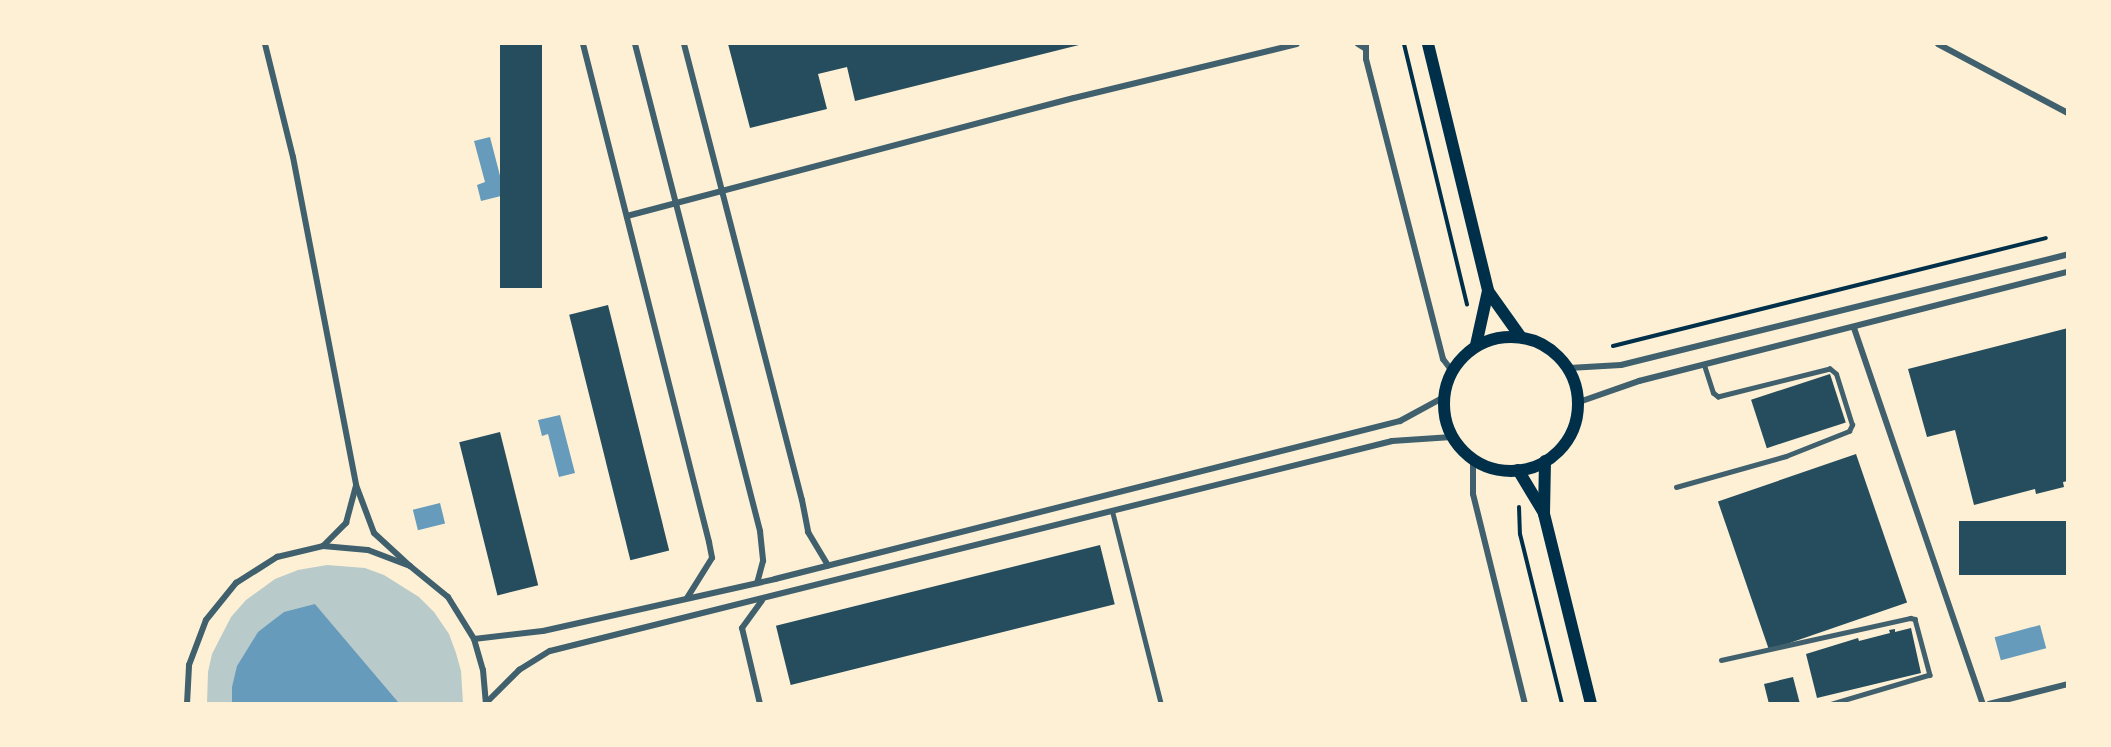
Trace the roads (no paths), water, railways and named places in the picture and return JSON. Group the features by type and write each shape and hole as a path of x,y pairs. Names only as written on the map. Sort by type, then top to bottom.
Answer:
{"main road":[{"path":"1428,44 1488,291 1520,336"},
{"path":"1476,345 1488,291"},
{"path":"1520,336 1548,346 1569,368 1576,384 1579,402 1576,423 1568,441 1545,461 1527,470 1490,468 1473,460 1452,437 1444,411 1444,397 1452,371 1462,356 1476,345 1490,339 1520,336"},
{"path":"1545,461 1544,514 1591,704"},
{"path":"1518,470 1544,514"}],"street":[{"path":"265,44 293,157 356,485 374,533 448,597 474,639 483,670 486,703"},
{"path":"583,44 712,558 687,598"},
{"path":"635,44 760,531 763,561 757,583"},
{"path":"684,44 802,500 808,532 828,565"},
{"path":"627,216 721,189 1297,44"},
{"path":"1358,44 1366,46 1366,59 1443,359 1452,371"},
{"path":"1938,44 2067,113"},
{"path":"1569,368 1621,365 2067,254"},
{"path":"1579,402 1639,381 2067,272"},
{"path":"1854,328 1983,704"},
{"path":"474,639 543,631 757,583 1400,421 1444,397"},
{"path":"486,703 519,670 550,651 762,600 1392,441 1452,437"},
{"path":"1473,460 1473,494 1525,704"},
{"path":"324,546 346,523 356,485"},
{"path":"1112,511 1161,704"},
{"path":"187,704 189,665 206,620 236,583 277,558 324,546 368,550 410,566"},
{"path":"760,704 742,628 762,600"},
{"path":"1989,704 2067,684"}],"lane":[{"path":"1676,487 1786,456 1852,429 1836,374 1830,369 1718,397 1713,393 1704,366"},
{"path":"1721,660 1910,618 1915,620 1930,675 1832,704"}],"water":[{"path":"490,137 505,195 481,201 477,185 485,182 474,141"},
{"path":"560,415 575,473 559,477 548,434 542,436 538,420"},
{"path":"440,503 445,523 418,530 413,510"},
{"path":"315,604 399,703 232,703 232,687 237,666 258,632 284,612"},
{"path":"2040,625 2046,648 2001,660 1995,637"}]}
